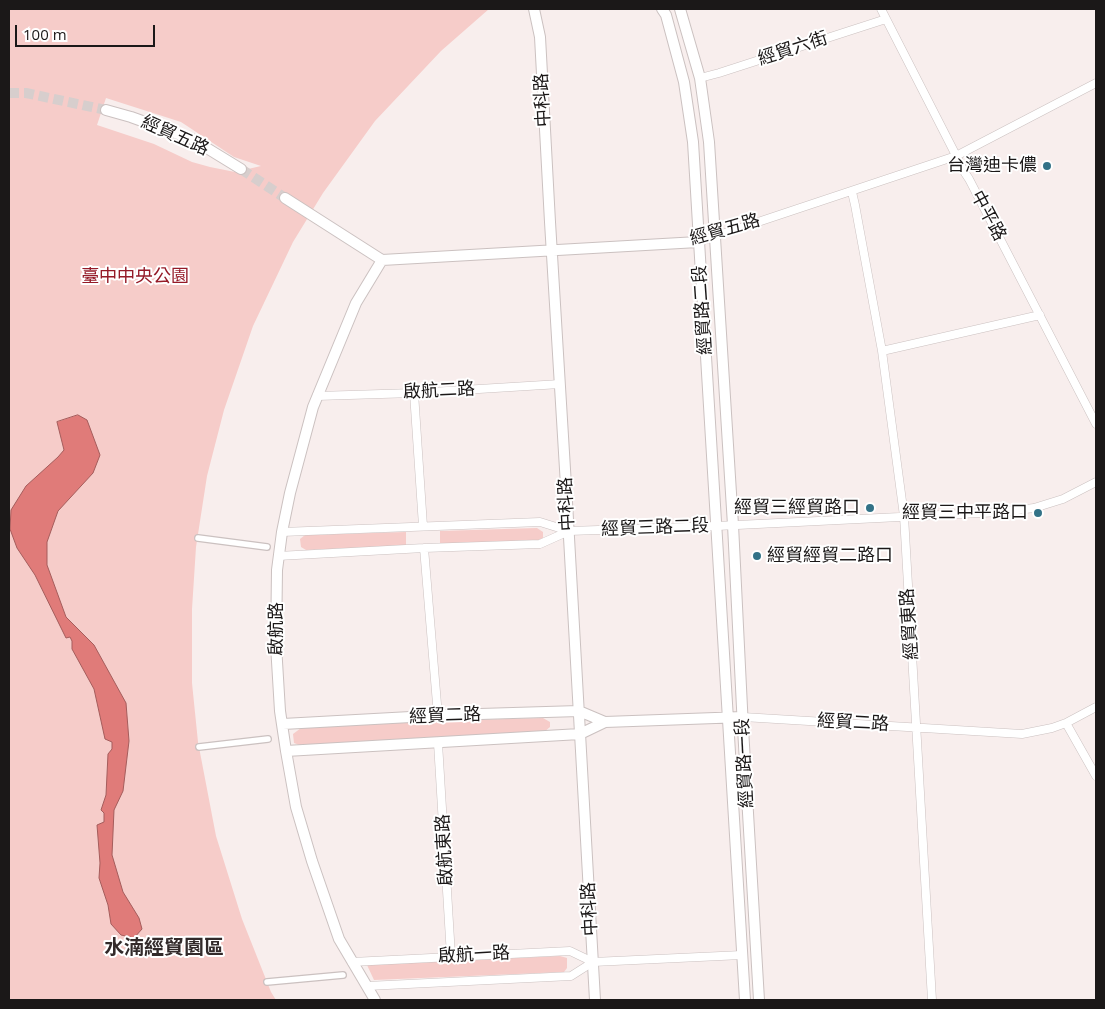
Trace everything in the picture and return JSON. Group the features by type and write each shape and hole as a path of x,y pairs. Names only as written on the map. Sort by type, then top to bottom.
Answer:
{"street":[{"name":"中科路","path":"534,9 540,37 595,1000"},
{"name":"經貿路二段","path":"662,9 666,16 684,82 693,142 717,526"},
{"name":"經貿路二段","path":"680,9 700,78 709,142 733,525"},
{"name":"中平路","path":"881,9 1096,424"},
{"name":"經貿六街","path":"700,78 886,19"},
{"name":"經貿五路","path":"382,260 698,242 956,156 1096,84"},
{"name":"經貿五路","path":"106,110 132,117 192,140 241,169"},
{"name":"經貿東路","path":"852,192 856,205 882,351 904,516 932,1000"},
{"path":"285,198 382,260"},
{"name":"啟航路","path":"375,1000 339,939 312,861 296,807 278,693 276,645 278,556 290,493 317,396 356,303 382,260"},
{"path":"882,351 1040,315"},
{"name":"啟航二路","path":"317,396 560,384"},
{"path":"414,392 423,526"},
{"name":"經貿三路二段","path":"282,532 540,522 568,530 717,526 1001,512 1034,508 1063,499 1096,482"},
{"name":"經貿路一段","path":"733,525 759,1000"},
{"name":"經貿路一段","path":"717,526 745,1000"},
{"name":"經貿三路二段","path":"278,556 540,544 568,530"},
{"path":"198,538 267,547"},
{"path":"424,548 438,716"},
{"name":"經貿二路","path":"286,751 580,734 605,722 743,717 1022,734 1066,723 1096,707"},
{"name":"經貿二路","path":"283,724 579,711 605,722"},
{"path":"1066,723 1096,776"},
{"path":"199,748 268,739"},
{"name":"啟航東路","path":"438,743 451,956"},
{"name":"啟航一路","path":"352,962 570,951 593,962 742,955"},
{"name":"啟航一路","path":"367,986 572,976 593,962"},
{"path":"267,982 344,975"}],"green space":[{"name":"臺中中央公園","path":"9,9 489,9 441,51 375,121 323,193 293,242 253,326 224,410 207,476 196,547 192,609 192,683 198,742 216,836 242,919 271,992 276,1000 9,1000","holes":["106,98 181,122 234,157 261,166 235,172 210,167 192,162 154,144 97,125"]},
{"path":"537,528 543,532 543,538 539,540 440,544 440,531"},
{"path":"406,532 406,546 306,550 301,547 300,539 305,535"},
{"path":"543,718 550,722 550,727 544,732 302,746 294,743 293,734 301,728 434,721"},
{"path":"560,956 567,958 567,968 564,972 374,980 367,965"}],"shaded area":[{"path":"78,415 87,420 100,455 93,473 58,511 47,542 47,565 66,617 94,645 126,703 129,741 123,791 114,810 112,855 123,892 139,918 142,929 134,938 121,935 111,924 108,905 99,878 100,863 97,825 104,822 104,813 101,810 106,795 108,754 112,749 112,742 105,739 94,689 72,649 72,641 70,637 66,638 35,575 17,548 10,529 11,510 26,486 64,450 57,422"}],"tunnel":[{"path":"9,93 26,93 106,110"},
{"path":"241,169 285,198"}],"place":[{"name":"台灣迪卡儂","path":"1047,166"},
{"name":"經貿三經貿路口","path":"870,508"},
{"name":"經貿三中平路口","path":"1038,513"},
{"name":"經貿經貿二路口","path":"757,556"}],"district":[{"name":"水湳經貿園區","path":"164,948"}]}
